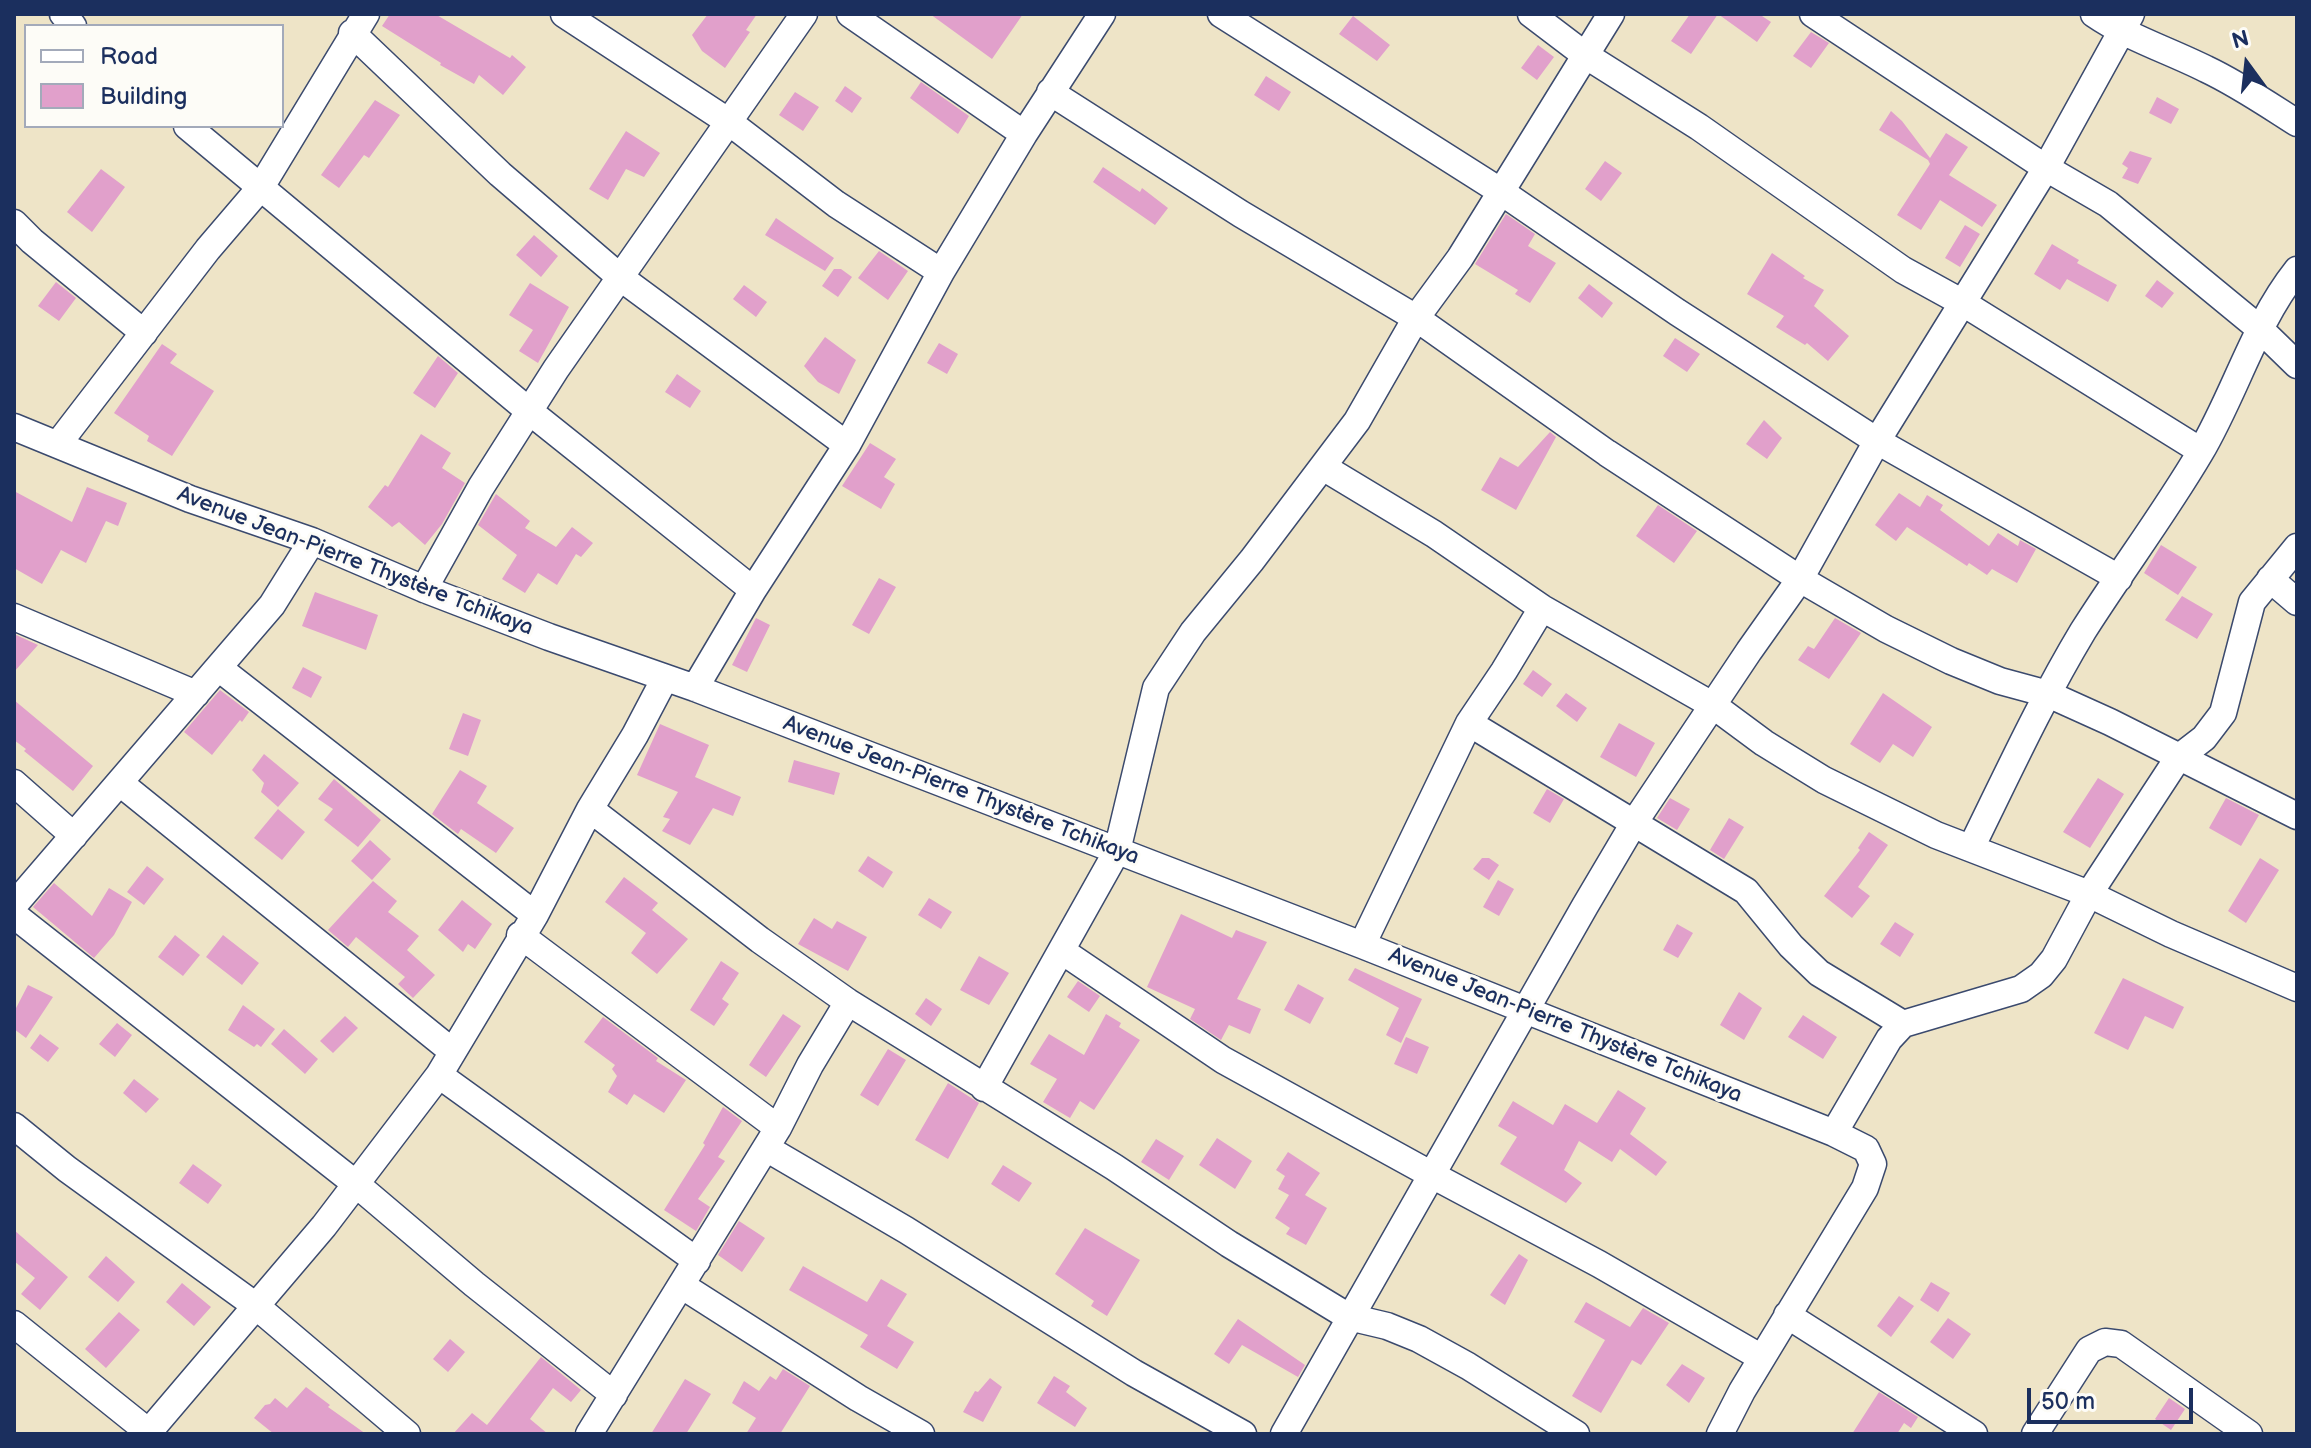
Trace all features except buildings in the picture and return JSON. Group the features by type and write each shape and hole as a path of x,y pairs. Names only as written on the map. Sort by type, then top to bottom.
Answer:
{"street":[{"path":"564,14 729,122 836,204 941,272"},
{"path":"424,589 481,487 556,369 804,14"},
{"path":"850,14 1024,134"},
{"path":"695,688 753,590 847,445 941,272 1024,134 1102,14"},
{"path":"1221,14 1500,191 1677,312 1877,441 2119,578"},
{"path":"1531,14 1585,55 1699,127 1903,270 1963,303 2201,451"},
{"path":"984,1088 1117,851 1156,688 1193,632 1357,421 1416,318 1460,258 1611,14"},
{"path":"1813,14 2046,168 2108,204 2260,329 2297,365"},
{"path":"2094,14 2126,23 2297,123"},
{"path":"1284,1434 1524,1009 1634,823 1800,579 1877,441 2046,168 2126,23"},
{"path":"58,444 208,249 261,187 359,24 500,174 621,278 847,445"},
{"path":"1050,92 1241,214 1416,318 1607,453 1800,579 1886,629 1951,661 2000,681 2048,694 2110,722 2297,816"},
{"path":"189,128 529,411 753,590"},
{"path":"14,223 144,333"},
{"path":"1971,848 2048,694 2084,630 2201,451 2260,329 2297,270"},
{"name":"Avenue Jean-Pierre Thystère Tchikaya","path":"14,427 190,499 312,541 424,589 695,688 1362,945 1834,1133 1866,1149 1873,1164 1865,1188 1787,1315"},
{"path":"1323,467 1434,534 1542,608 1714,706 1764,743 1824,780 1936,835 2089,894 2297,988"},
{"path":"14,905 220,669 272,605 312,541"},
{"path":"1834,1133 1889,1039 1903,1024 2021,989 2041,975 2054,959 2089,894 2178,758 2204,738 2223,713 2252,602 2297,547"},
{"path":"2270,579 2297,602"},
{"path":"1362,945 1469,723 1542,608"},
{"path":"14,617 196,694"},
{"path":"220,669 527,925 772,1138 906,1230 1134,1373 1243,1434"},
{"path":"14,1324 149,1433 356,1184 439,1075 665,678"},
{"path":"1469,723 1746,891 1791,946 1819,973 1903,1024"},
{"path":"14,783 74,836"},
{"path":"120,783 453,1052"},
{"path":"590,809 760,940 848,1002 1114,1167 1229,1244 1349,1317 1387,1326 1419,1339 1576,1434"},
{"path":"14,915 356,1184 474,1284 614,1395"},
{"path":"1062,951 1223,1060 1599,1264 1762,1358"},
{"path":"598,1431 614,1395 772,1138 810,1065 848,1002"},
{"path":"439,1075 697,1261"},
{"path":"14,1126 67,1169 256,1306 407,1434"},
{"path":"681,1285 858,1398 921,1434"},
{"path":"1720,1434 1787,1315 1974,1434"},
{"path":"2035,1434 2089,1350 2105,1342 2121,1344 2249,1434"}]}
